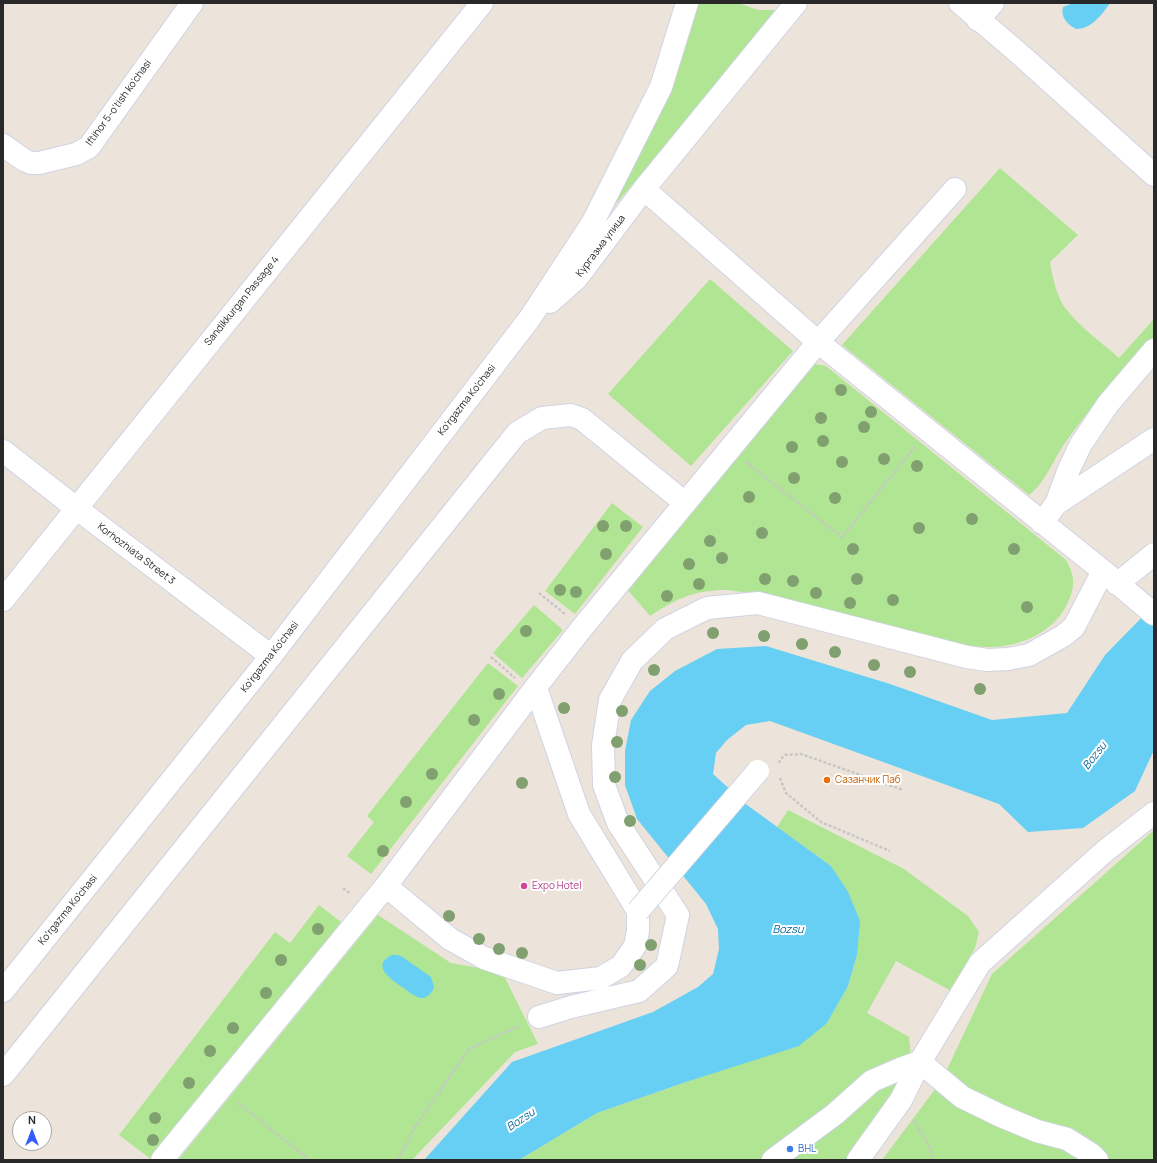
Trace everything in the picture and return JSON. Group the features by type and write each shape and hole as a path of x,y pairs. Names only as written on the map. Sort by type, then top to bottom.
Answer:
{"street":[{"name":"Iftihor 5-o'tish ko'chasi","path":"3,144 24,160 31,163 39,163 76,154 89,147 192,3"},
{"name":"Sandikkurgаn Passage 4","path":"3,600 482,3"},
{"name":"Кургазма улица","path":"530,318 593,222 661,87 687,3"},
{"name":"Кургазма улица","path":"530,318 577,278 644,189 796,3"},
{"path":"960,3 1023,57 1154,175"},
{"path":"978,20 993,3"},
{"path":"644,189 818,342 1154,614"},
{"path":"162,1160 386,886 582,628 818,342 955,189"},
{"name":"Ko'rgazma Ko'chasi","path":"3,991 271,656 530,318"},
{"path":"1042,523 1056,504 1069,469 1081,444 1113,398 1154,350"},
{"path":"3,1075 517,433 542,418 571,415 582,419 685,503"},
{"path":"1056,504 1154,439"},
{"name":"Korhozhiаta Street 3","path":"3,451 271,656"},
{"path":"539,1017 571,1007 639,991 667,966 678,915 618,823 604,785 603,745 610,700 632,661 665,629 707,608 758,603 966,657 987,660 1029,655 1058,639 1074,627 1115,581 1154,554"},
{"path":"386,886 450,939 484,958 557,983 601,978 621,966 635,946 638,931 638,911 579,814 534,690"},
{"path":"638,911 768,770"},
{"path":"858,1160 901,1100 920,1062 980,963 1105,851 1149,824"},
{"path":"772,1160 835,1114 872,1082 900,1069 920,1062"},
{"path":"920,1062 962,1097 1001,1116 1038,1131 1067,1139 1091,1154 1096,1160"}],"path":[{"path":"730,450 842,537 928,431"},
{"path":"539,593 582,628"},
{"path":"491,657 534,690"},
{"path":"768,770 785,755 801,754 902,790"},
{"path":"780,776 780,782 786,793 821,822 890,851"},
{"path":"398,1160 415,1127 469,1049 539,1017"},
{"path":"221,1089 310,1160"},
{"path":"901,1100 930,1147 934,1160"}],"green space":[{"path":"696,3 738,3 758,10 781,10 603,219"},
{"path":"1000,168 1078,235 1050,262 1060,299 1066,309 1091,335 1119,358 1154,319 1154,337 1087,413 1062,447 1045,477 1029,495 842,345"},
{"path":"710,279 793,351 691,466 608,394"},
{"path":"814,364 826,366 1066,560 1072,574 1073,584 1067,604 1056,621 1040,633 1011,645 984,647 970,646 778,599 728,590 704,592 677,600 650,616 626,588"},
{"path":"612,503 643,527 575,614 545,591"},
{"path":"534,605 563,630 522,678 493,653"},
{"path":"488,663 518,686 371,874 347,856 374,822 367,816"},
{"path":"788,810 904,869 968,916 979,932 975,948 951,991 896,961 867,1013 909,1037 913,1076 847,1160 519,1160 597,1113 686,1082 827,1023 848,986 857,955 831,866 777,827"},
{"path":"1154,830 1154,1160 882,1160 942,1080 992,974"},
{"path":"319,905 341,922 157,1160 152,1160 119,1135 275,932 290,943"},
{"path":"378,915 451,963 502,972 538,1044 515,1052 412,1160 178,1160"}],"water":[{"path":"1073,3 1110,3 1100,16 1091,24 1087,27 1076,29 1068,23 1062,11 1063,7"},
{"name":"Bozsu","path":"1154,605 1154,750 1135,791 1083,828 1028,832 999,804 770,721 746,725 727,740 716,753 713,774 747,805 831,866 848,892 860,921 857,955 848,986 827,1023 799,1046 686,1082 597,1113 519,1160 424,1160 512,1062 653,1012 698,987 713,974 719,949 718,929 706,904 637,819 625,785 625,751 631,720 650,691 675,671 717,649 766,646 890,684 992,720 1067,713 1105,655"},
{"path":"392,955 401,956 431,977 434,987 429,995 423,998 416,996 388,976 383,968 383,964 386,959"}],"place":[{"name":"Сазанчик Паб","path":"827,780"},
{"name":"Expo Hotel","path":"524,886"},
{"name":"BHL","path":"790,1149"}]}
